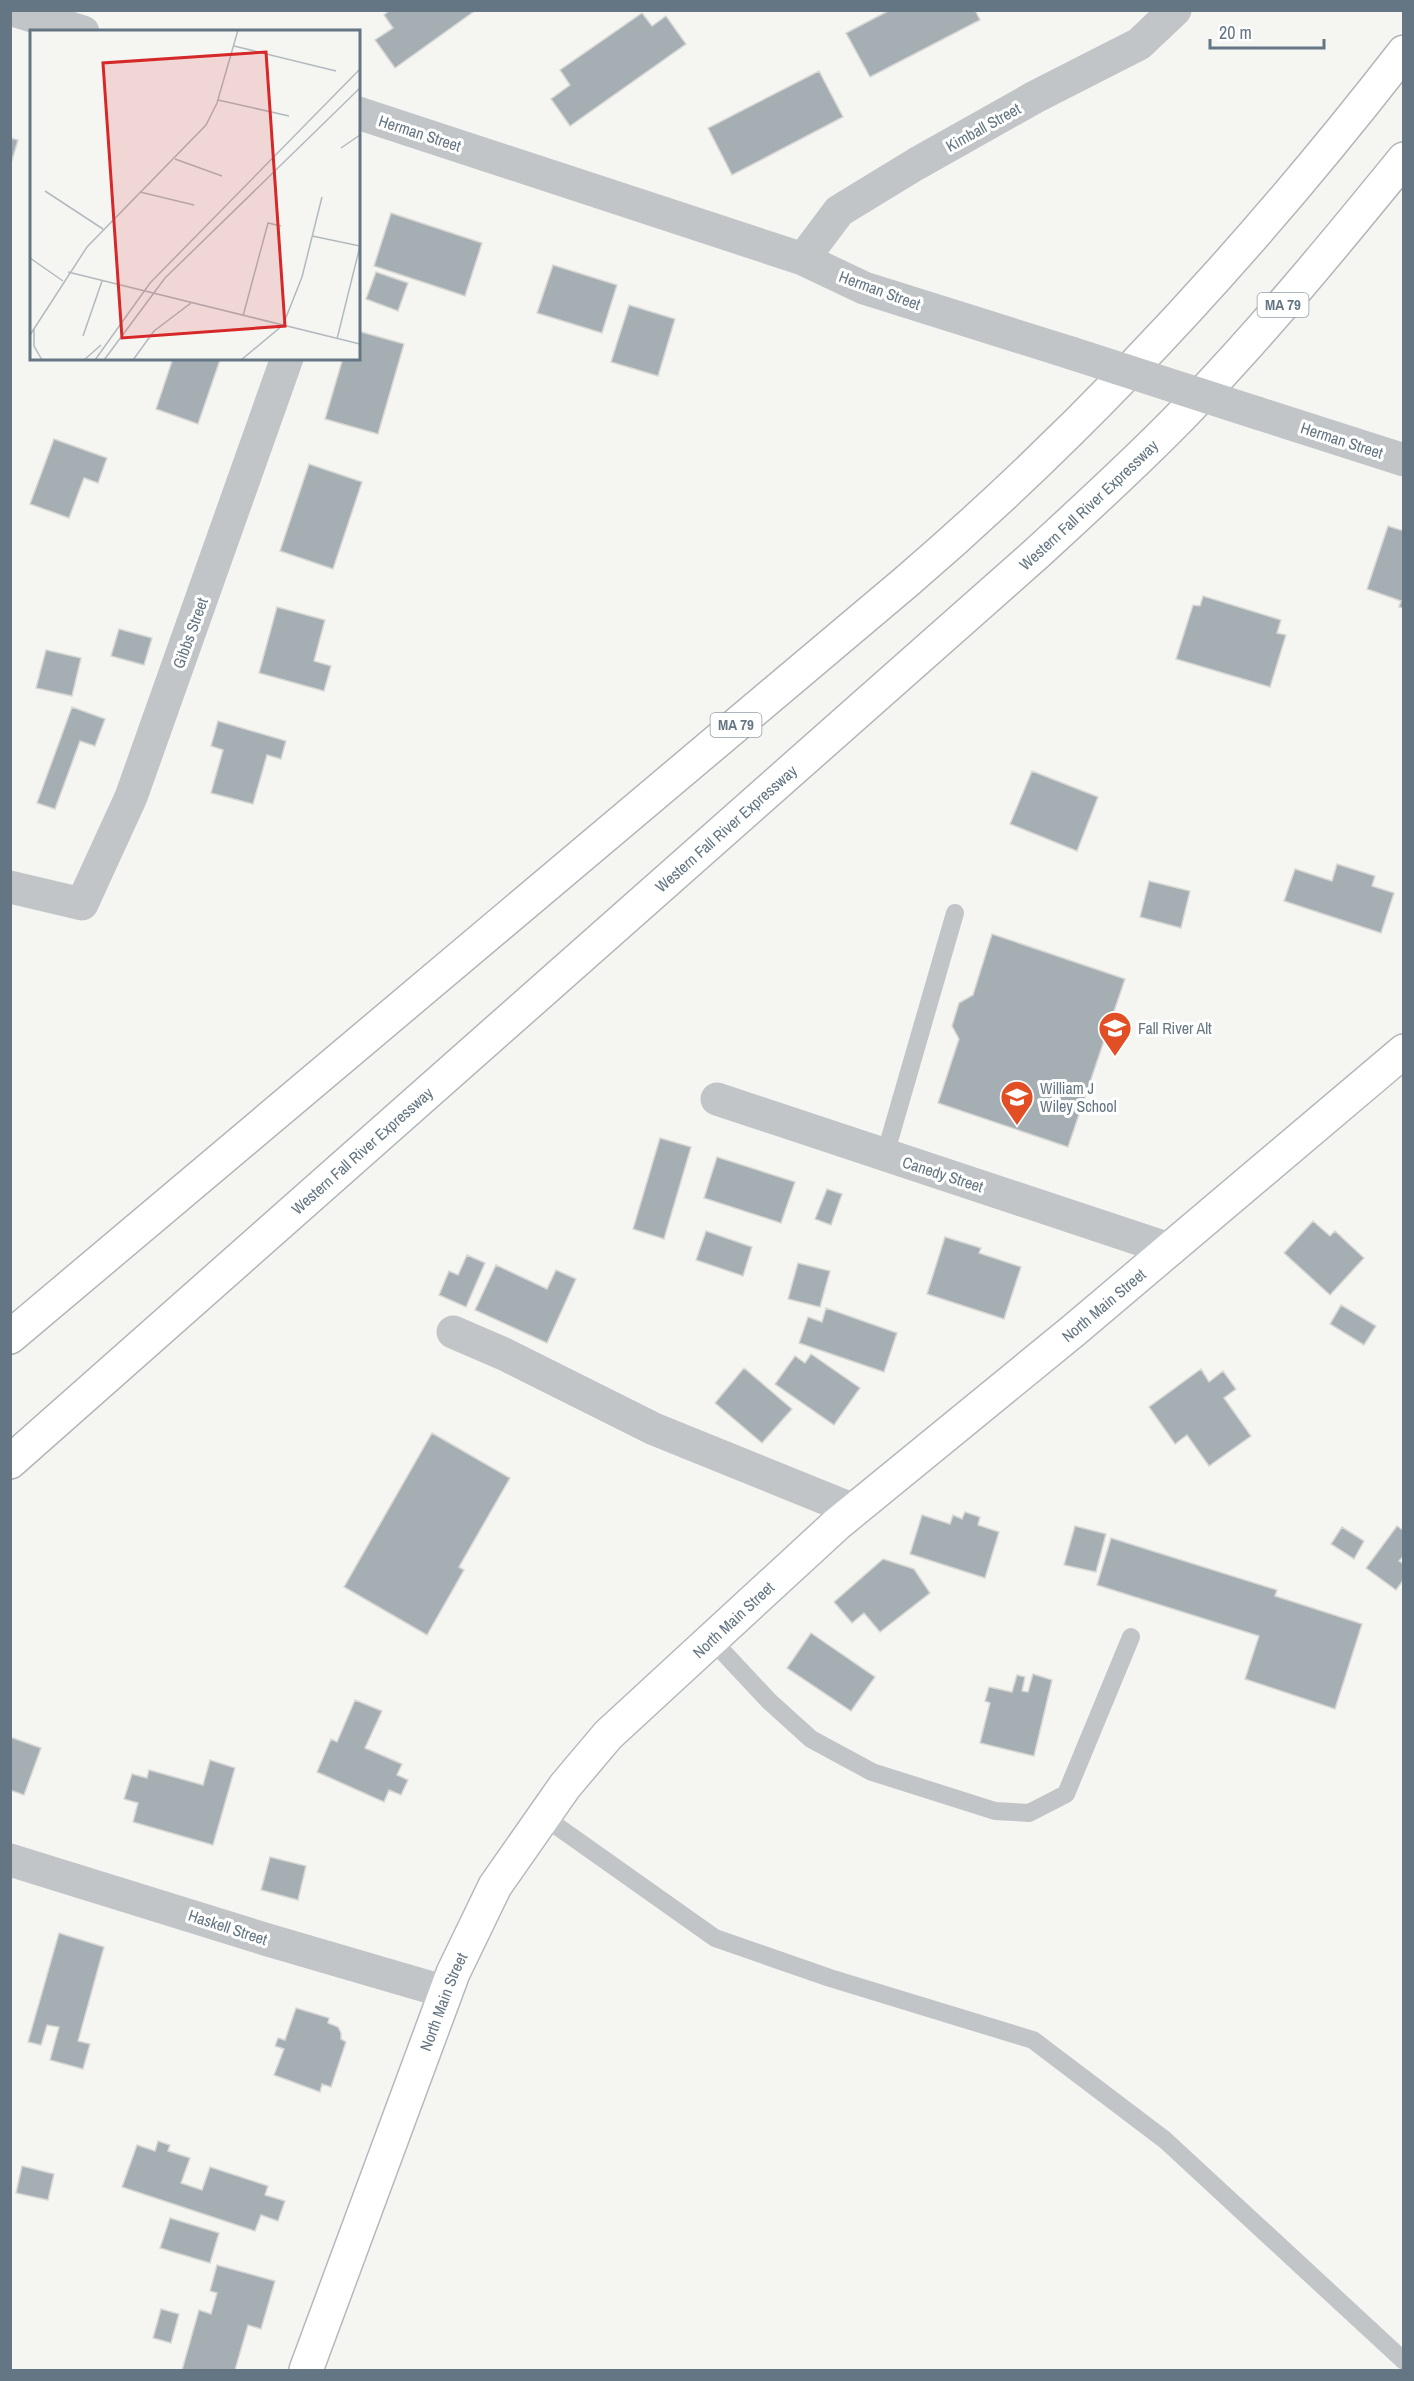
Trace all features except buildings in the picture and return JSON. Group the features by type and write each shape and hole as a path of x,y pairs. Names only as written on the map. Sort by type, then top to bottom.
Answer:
{"main road":[{"name":"MA 79","path":"10,1337 896,590 1011,489 1110,392 1210,284 1305,177 1404,52"},
{"name":"Western Fall River Expressway","path":"10,1462 1036,554 1138,458 1237,357 1325,256 1404,159"},
{"name":"North Main Street","path":"306,2370 453,1973 495,1886 565,1786 608,1735 854,1510 1404,1051"}],"street":[{"name":"Kimball Street","path":"803,259 839,211 916,164 1035,97 1139,44 1175,10"},
{"path":"15,15 75,30"},
{"name":"Herman Street","path":"360,117 803,259 864,288 1404,460"},
{"name":"Gibbs Street","path":"10,887 82,904 131,796 286,360"},
{"name":"Canedy Street","path":"717,1099 1169,1249"},
{"path":"453,1332 504,1354 654,1429 854,1510"},
{"name":"Haskell Street","path":"10,1860 268,1940 446,1992"}],"lane":[{"path":"885,1155 955,913"},
{"path":"711,1639 769,1701 811,1739 872,1772 995,1811 1029,1813 1066,1794 1131,1637"},
{"path":"544,1817 715,1938 830,1978 1034,2040 1165,2140 1404,2361"}],"place":[{"name":"Fall River Alt","path":"1115,1057"},
{"name":"William J Wiley School","path":"1017,1126"}]}
